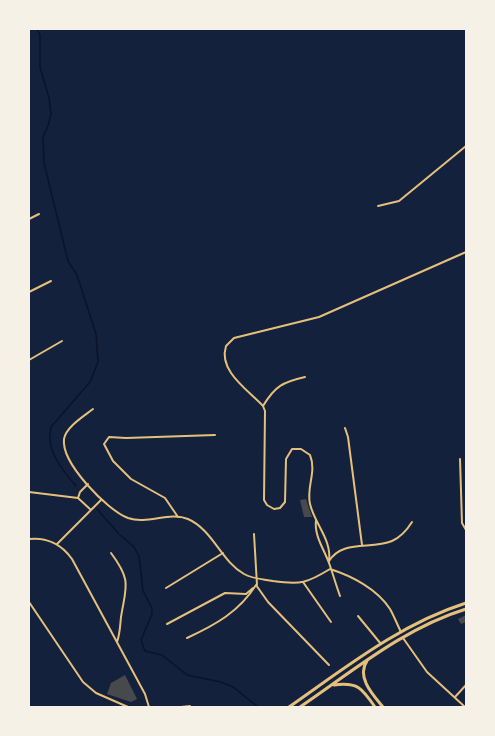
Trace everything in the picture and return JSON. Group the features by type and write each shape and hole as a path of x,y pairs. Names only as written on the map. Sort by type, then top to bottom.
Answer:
{"main road":[{"path":"289,707 400,632 428,617 466,603"},
{"path":"300,707 368,660 403,638 430,623 466,609"},
{"path":"368,660 364,667 364,678 382,707"},
{"path":"332,685 348,683 356,686 365,692 375,707"}],"street":[{"path":"378,206 399,201 466,146"},
{"path":"29,219 39,214"},
{"path":"340,596 330,569 329,550 324,533 322,527 316,520 309,498 314,467 310,455 306,451 296,448 292,449 286,459 285,502 283,505 274,509 268,505 264,500 266,417 263,406 231,374 224,360 226,346 234,338 319,317 466,252"},
{"path":"29,292 51,281"},
{"path":"29,360 62,340"},
{"path":"263,406 274,390 284,382 305,377"},
{"path":"93,409 67,432 64,438 64,448 68,458 101,500 129,518 146,521 178,517 187,519 202,528 222,553 238,569 244,574 257,579 294,584 313,579 330,569 345,574 376,593 390,609 400,632"},
{"path":"346,428 355,483 362,545"},
{"path":"178,517 165,498 131,479 113,462 104,444 106,439 109,437 126,438 215,435"},
{"path":"460,459 462,523 466,530"},
{"path":"78,498 80,492 88,484"},
{"path":"29,492 78,498 91,510"},
{"path":"57,544 101,500"},
{"path":"316,520 315,528 322,551 329,562"},
{"path":"329,562 333,555 340,549 390,541 406,532 412,522"},
{"path":"187,638 214,625 231,614 247,600 256,585 257,579 254,534"},
{"path":"29,538 57,544 66,550 145,694 149,707"},
{"path":"111,553 121,566 126,577 126,588 117,643"},
{"path":"166,588 222,553"},
{"path":"303,582 330,622"},
{"path":"167,624 225,593 246,594 256,585"},
{"path":"256,585 268,602 328,665"},
{"path":"29,602 83,682 96,693 128,707"},
{"path":"358,616 381,644"},
{"path":"403,638 427,672 465,707"},
{"path":"455,697 466,684"},
{"path":"182,707 190,706"}],"building":[{"path":"306,499 312,517 304,517 300,500"},
{"path":"466,615 466,622 461,624 458,619"},
{"path":"125,675 137,699 131,702 107,694 111,683"}],"waterway":[{"path":"37,29 40,35 40,67 49,98 51,114 43,137 44,163 68,261 77,275 96,334 98,362 90,382 51,427 50,443 56,459 76,486"},
{"path":"97,509 119,534 134,547 139,556 143,591 152,608 152,614 141,640 145,651 162,655 187,675 221,682 233,687 258,707"}]}
